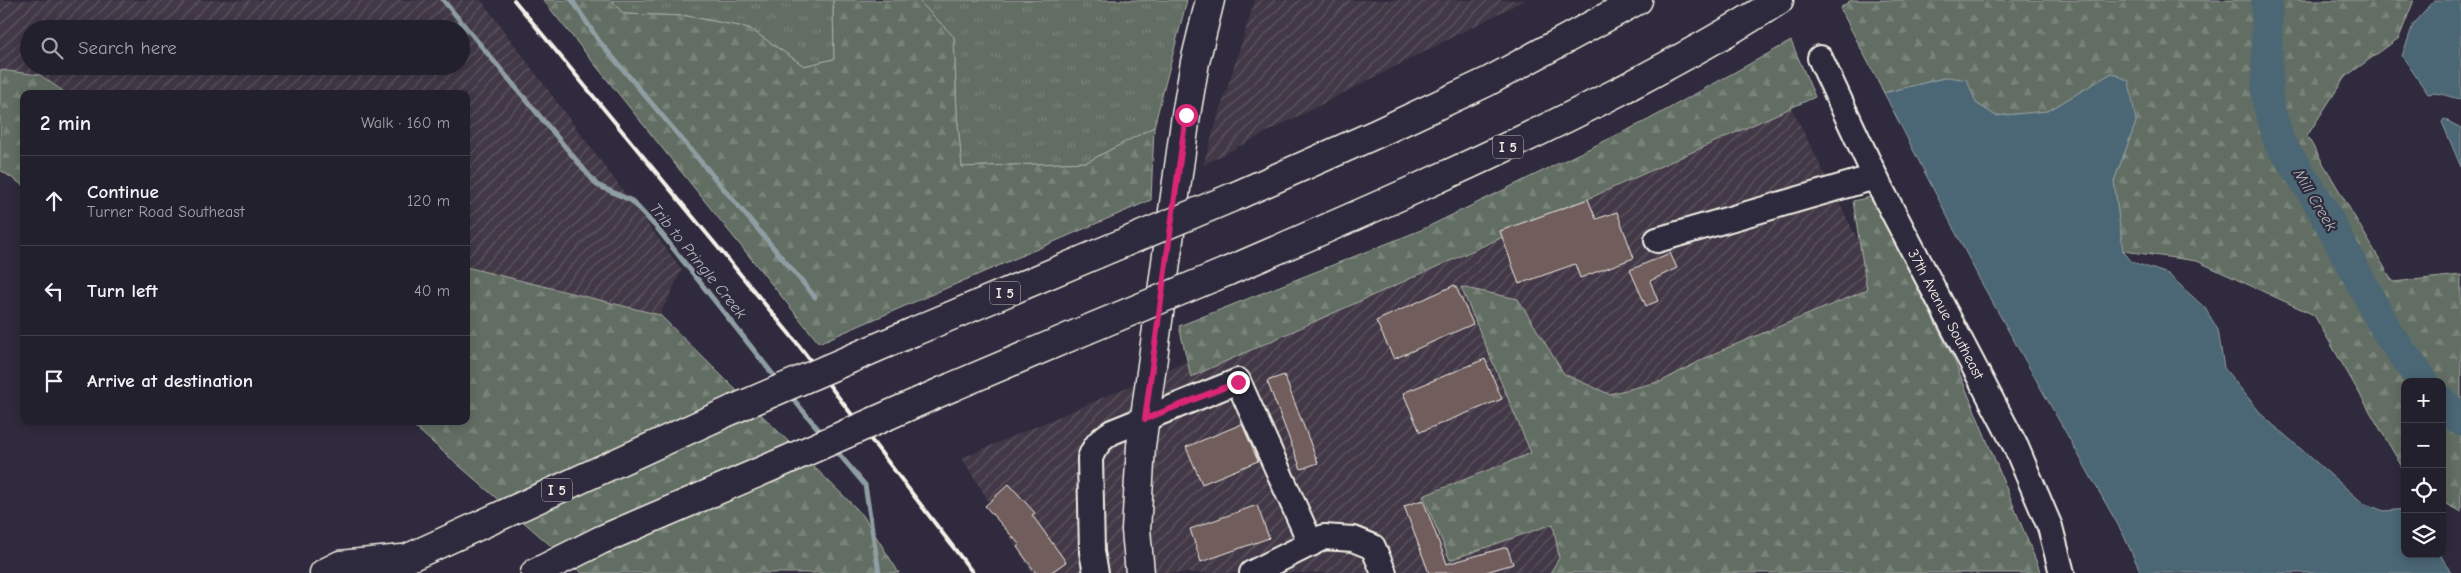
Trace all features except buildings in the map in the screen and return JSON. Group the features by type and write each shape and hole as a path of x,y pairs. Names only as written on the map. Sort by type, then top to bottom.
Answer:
{"main road":[{"path":"1140,573 1136,530 1145,419 1186,115 1195,62 1210,0"},
{"name":"I 5","path":"382,573 408,558 734,409 1238,195 1376,134 1487,82 1638,0"},
{"name":"I 5","path":"535,573 601,540 952,387 1226,272 1424,186 1533,136 1703,46 1779,0"},
{"name":"I 5","path":"324,573 340,566 408,558"}],"street":[{"name":"37th Avenue Southeast","path":"1820,58 1875,177 2016,447 2050,527 2062,573"},
{"path":"1657,240 1875,177"},
{"path":"1096,573 1092,552 1090,458 1101,439 1112,432 1238,382 1311,544"},
{"path":"1252,573 1324,538 1353,539 1373,547 1384,573"}],"shaded area":[{"path":"0,0 481,0 682,270 660,315 470,268 470,90 61,90 40,75 470,75 470,20 20,20 20,72 0,70"},
{"path":"1255,0 1525,0 1203,165"},
{"path":"1789,103 2018,559 2021,573 1032,573 962,458"}],"green space":[{"path":"543,0 612,0 623,14 687,16 749,28 804,66 834,59 833,0 918,0 954,37 957,114 962,167 1087,162 1154,127 1151,200 819,343"},
{"path":"612,0 833,0 834,59 804,66 749,28 687,16 623,14"},
{"path":"918,0 1187,0 1154,127 1087,162 962,167 957,114 954,37"},
{"path":"1851,0 2414,0 2399,38 2345,77 2307,136 2393,282 2461,275 2461,512 2446,504 2446,378 2401,378 2401,465 2314,315 2197,261 2123,251 2114,181 2136,122 2112,73 2048,111 1996,116 1976,103 1948,77 1884,93 1840,8"},
{"path":"1791,41 1815,97 1191,377 1179,326 1421,230 1648,120"},
{"path":"0,70 20,72 20,75 40,75 61,90 20,90 20,183 0,170"},
{"path":"1871,197 1954,360 2041,573 1550,573 1559,558 1553,524 1450,560 1423,496 1531,453 1461,287 1518,299 1564,374 1609,394 1662,381 1715,353 1867,290 1853,201"},
{"path":"470,268 660,315 862,514 899,573 582,573 413,425 470,425"}],"water":[{"path":"2435,0 2461,0 2461,99 2437,93 2428,94 2402,56 2413,25"},
{"path":"2112,73 2129,81 2136,122 2114,181 2123,251 2132,262 2168,274 2205,308 2218,330 2224,368 2263,416 2363,503 2384,511 2401,509 2401,558 2442,558 2451,573 2141,573 2123,534 1981,282 1884,93 1948,77 1967,80 1976,103 1996,116 2048,111"},
{"path":"2444,119 2461,128 2461,167 2442,122"}],"waterway":[{"name":"Trib to Pringle Creek","path":"443,0 460,20"},
{"path":"572,0 599,41 815,297"},
{"name":"Mill Creek","path":"2267,0 2267,99 2279,142 2318,201 2389,335 2421,378"},
{"name":"Trib to Pringle Creek","path":"470,32 597,185 632,201 657,228 779,382"},
{"name":"Trib to Pringle Creek","path":"789,394 824,436"},
{"name":"Mill Creek","path":"2446,406 2461,420"},
{"name":"Trib to Pringle Creek","path":"834,448 865,485 879,573"}],"railway":[{"path":"514,0 797,343 973,573"}],"route":[{"path":"1186,115 1145,419 1238,382"}]}
